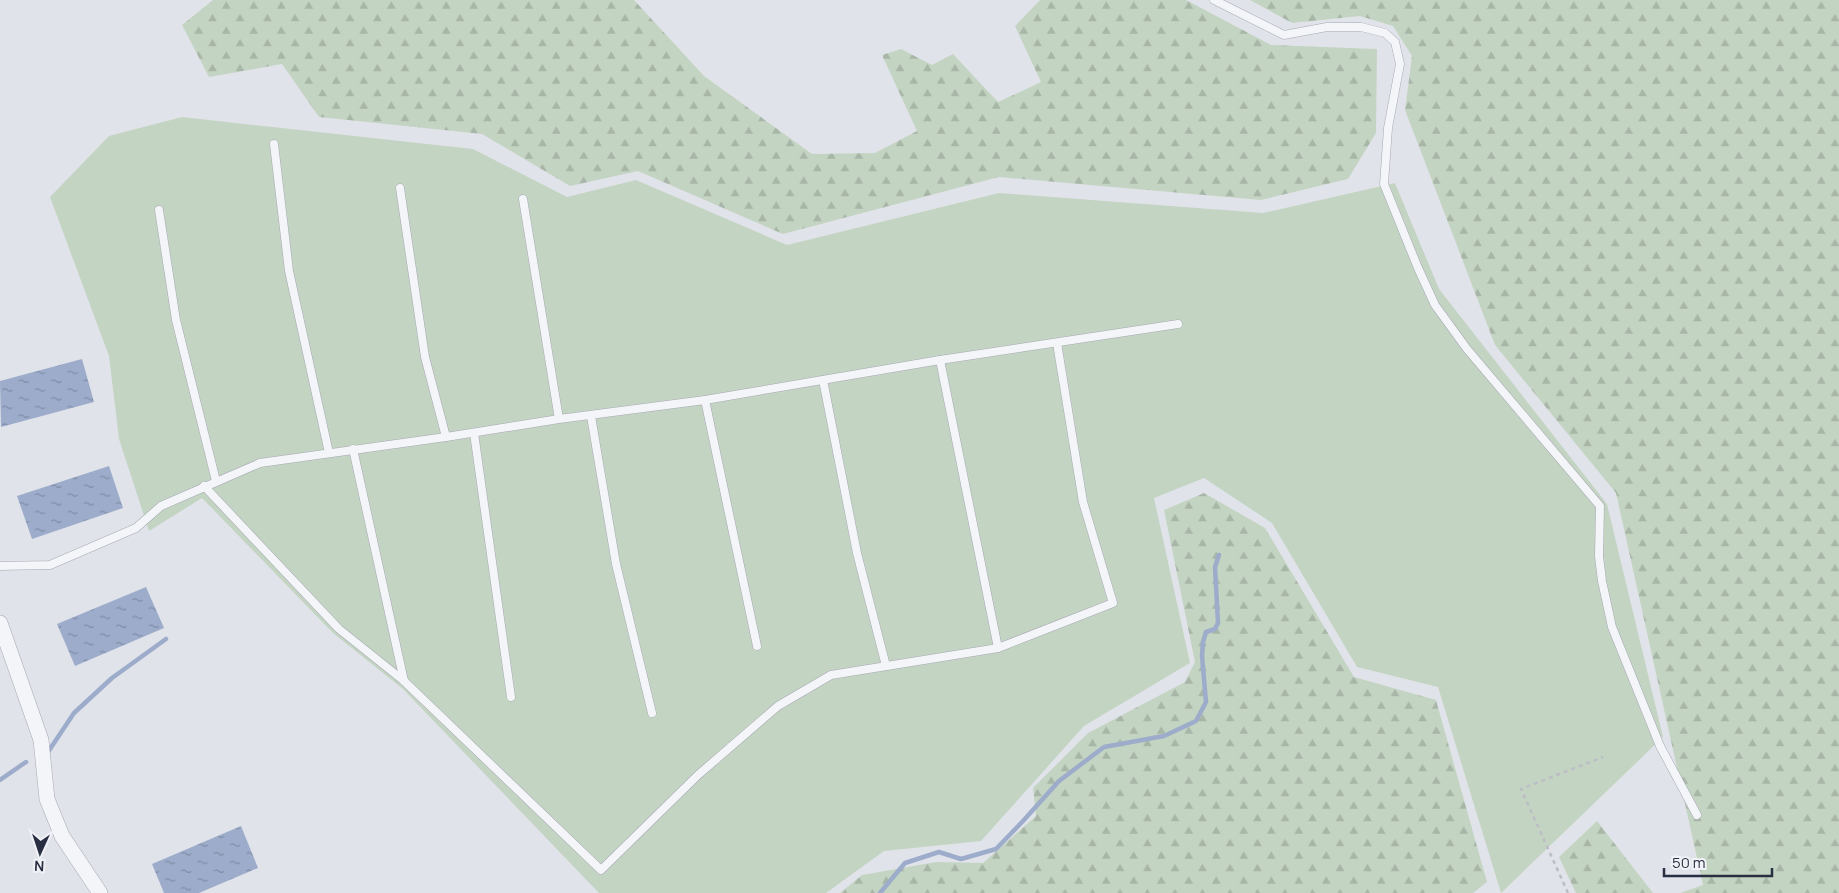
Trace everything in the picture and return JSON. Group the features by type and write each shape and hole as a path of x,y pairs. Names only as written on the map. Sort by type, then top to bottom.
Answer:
{"street":[{"path":"0,623 41,740 47,799 62,836 100,893"}],"lane":[{"path":"1214,0 1284,35 1327,27 1361,27 1385,33 1395,42 1400,64 1388,128 1384,184 1434,305 1467,349 1600,506 1599,556 1602,581 1612,627 1660,746 1697,815"},
{"path":"274,144 289,270 329,452"},
{"path":"400,188 425,356 446,438"},
{"path":"523,199 559,419"},
{"path":"159,210 176,320 216,481"},
{"path":"0,566 50,565 136,528 161,506 260,463 329,452 446,438 559,419 705,400 940,360 1178,324"},
{"path":"204,486 339,629 404,681 601,870 698,775 778,706 831,675 998,648 1113,603 1083,502 1056,343"},
{"path":"940,360 998,648"},
{"path":"823,380 858,553 886,666"},
{"path":"705,400 757,646"},
{"path":"591,416 616,564 652,713"},
{"path":"474,433 511,698"},
{"path":"353,449 404,681"}],"path":[{"path":"1568,893 1521,789 1603,757"}],"green space":[{"path":"213,0 634,0 704,76 812,154 875,153 917,131 882,55 901,49 932,65 953,54 998,102 1041,82 1015,26 1040,0 1186,0 1271,45 1377,49 1376,133 1348,179 1261,200 999,177 783,234 638,171 570,186 482,134 319,117 282,64 209,77 182,25"},
{"path":"1250,0 1839,0 1839,893 1680,893 1703,885 1616,493 1495,345 1405,110 1412,56 1393,26 1360,16 1292,23"},
{"path":"182,117 473,149 567,197 636,180 787,245 999,193 1263,213 1395,183 1439,289 1607,504 1663,737 1501,893 1438,687 1357,667 1272,523 1204,478 1154,498 1190,663 1084,726 981,841 884,851 826,893 599,893 403,689 333,633 202,498 149,531 119,439 109,356 50,197 109,136"},
{"path":"1204,493 1265,528 1354,677 1436,700 1487,882 1473,893 840,893 862,875 936,862 983,863 1036,816 1033,788 1088,733 1185,682 1195,662 1164,510"},
{"path":"1597,821 1653,893 1576,893 1559,857"}],"water":[{"path":"82,359 94,402 1,427 0,381"},
{"path":"109,466 123,508 32,539 17,496"},
{"path":"146,587 164,628 75,666 57,624"},
{"path":"241,826 258,868 199,893 164,893 152,864"}],"waterway":[{"path":"880,893 905,863 939,852 961,859 996,849 1059,781 1104,747 1164,736 1196,721 1206,702 1202,656 1203,642 1206,632 1215,629 1218,623 1215,567 1219,555"},
{"path":"48,752 74,713 112,678 166,639"},
{"path":"0,780 26,762"}]}
